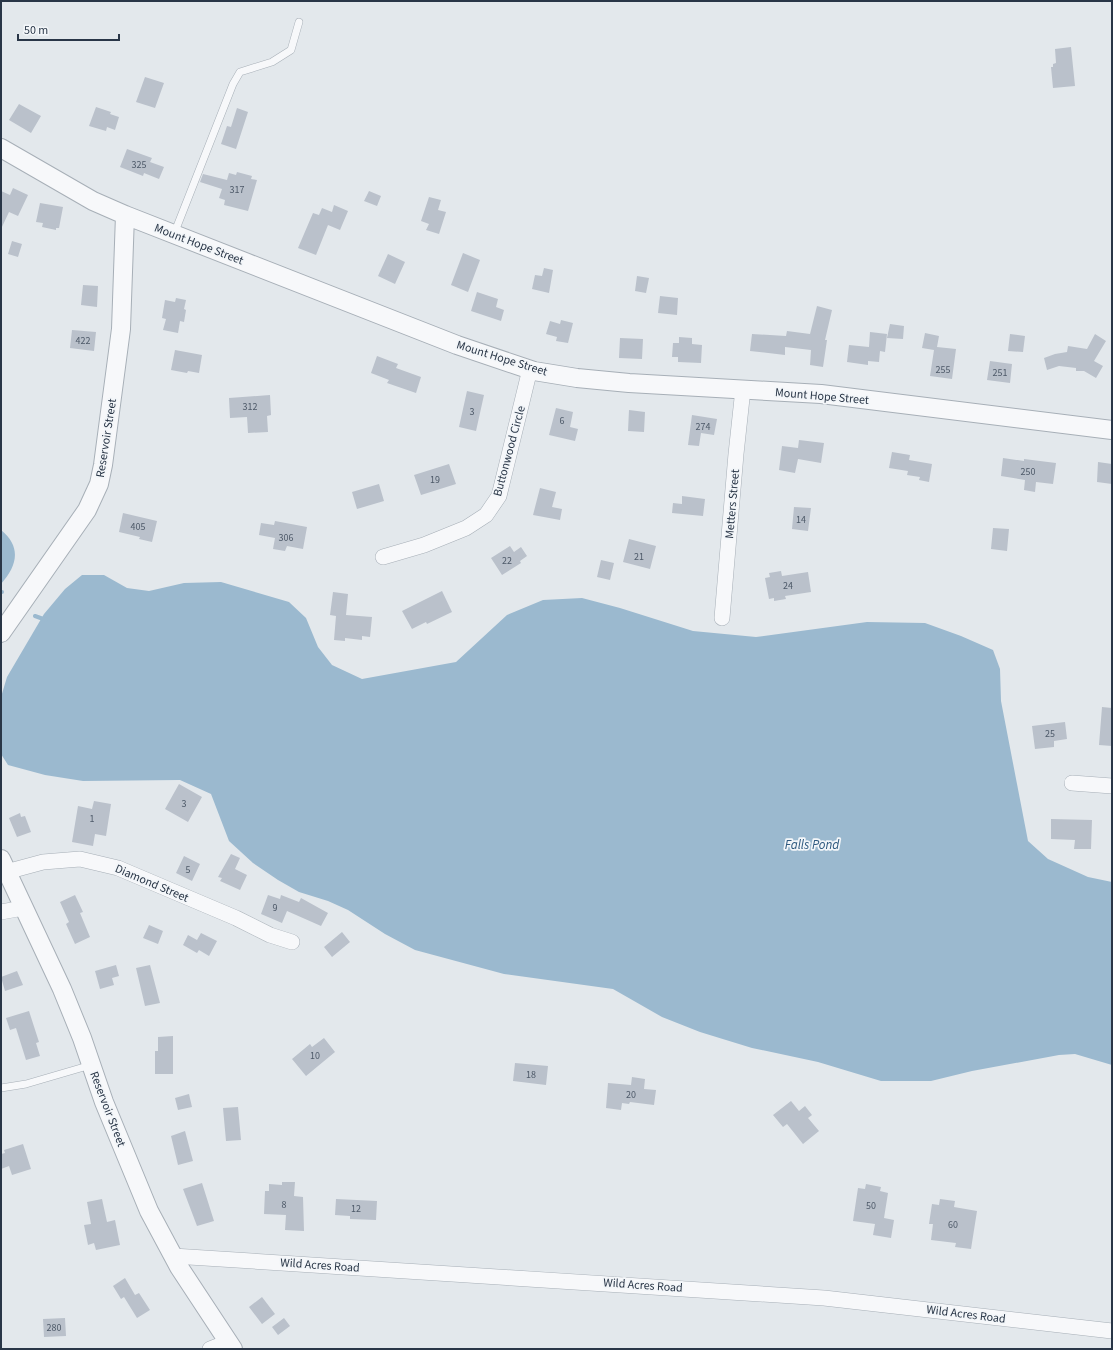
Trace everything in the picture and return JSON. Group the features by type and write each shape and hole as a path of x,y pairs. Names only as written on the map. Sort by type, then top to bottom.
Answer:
{"street":[{"name":"Mount Hope Street","path":"1,148 93,201 125,215 458,346 530,369 577,378 677,386 821,394 1112,430"},
{"name":"Reservoir Street","path":"1,633 87,510 99,484 121,329 125,215"},
{"name":"Buttonwood Circle","path":"383,557 424,545 466,528 486,515 499,496 530,369"},
{"name":"Metters Street","path":"722,618 743,389"},
{"path":"1072,784 1112,786"},
{"name":"Diamond Street","path":"3,866 80,859 118,868 236,918 270,935 292,942"},
{"name":"Reservoir Street","path":"3,866 62,989 82,1038 104,1102 146,1204 173,1256 230,1345"},
{"path":"1,912 22,908"},
{"name":"Wild Acres Road","path":"173,1256 824,1298 1112,1331"},
{"path":"210,1349 230,1345"}],"lane":[{"path":"174,234 233,84 240,72 272,62 291,50 299,22"},
{"path":"1,1088 26,1084 91,1065"}],"water":[{"path":"1,530 8,536 12,543 15,557 11,570 1,584"},
{"name":"Falls Pond","path":"82,575 104,575 127,588 149,591 184,583 221,582 289,602 306,618 318,647 332,665 362,679 456,662 507,615 543,600 582,598 620,608 693,631 756,637 867,622 925,623 961,636 993,650 1000,669 1001,701 1028,841 1048,859 1088,877 1112,882 1112,1065 1075,1054 1059,1055 972,1071 931,1081 881,1081 818,1062 752,1048 700,1032 662,1017 613,989 504,974 415,950 385,934 348,910 328,901 299,892 253,863 229,841 211,794 180,780 83,781 45,775 8,765 1,754 1,697 7,677 44,614 65,589"}],"building":[{"path":"1071,47 1075,86 1053,88 1051,67 1053,67 1053,64 1056,63 1055,49"},
{"path":"145,77 164,83 155,108 136,102"},
{"path":"19,104 41,116 31,133 9,120"},
{"path":"96,107 111,112 110,114 119,117 115,130 107,127 106,131 89,126"},
{"path":"237,108 248,112 236,149 221,144 227,126 231,127"},
{"path":"127,149 152,158 150,162 164,167 159,179 144,173 143,176 120,167"},
{"path":"237,172 252,176 251,179 257,180 248,211 224,205 225,200 219,198 222,189 200,182 203,174 227,180 229,173 236,175"},
{"path":"13,188 28,195 18,216 9,212 1,229 1,191 10,195"},
{"path":"369,191 381,196 377,206 364,201"},
{"path":"429,197 441,200 438,210 446,212 439,234 426,230 429,224 421,221"},
{"path":"40,203 63,207 59,228 56,228 56,230 42,227 43,223 36,222"},
{"path":"334,205 348,211 340,230 328,225 316,255 298,248 313,213 319,215 322,208 332,212"},
{"path":"12,241 22,244 18,257 8,254"},
{"path":"463,253 480,260 468,292 451,285"},
{"path":"388,254 405,262 395,284 378,276"},
{"path":"544,268 553,270 549,293 532,289 535,275 542,276"},
{"path":"637,276 649,278 646,293 635,291"},
{"path":"83,285 98,286 97,307 81,305"},
{"path":"477,292 498,299 496,307 504,310 501,321 471,311"},
{"path":"660,296 678,298 677,315 658,313"},
{"path":"176,298 186,300 184,322 180,321 178,333 163,330 166,319 162,318 165,300 175,302"},
{"path":"817,306 832,310 825,340 827,340 823,367 810,365 811,350 785,347 785,355 750,351 752,334 786,336 787,331 810,334"},
{"path":"561,320 573,323 568,343 556,341 557,337 546,334 550,321 560,324"},
{"path":"890,324 904,326 903,339 887,338"},
{"path":"72,330 96,332 94,351 70,348"},
{"path":"870,332 887,334 885,352 880,351 879,362 868,361 868,365 847,362 849,345 869,347"},
{"path":"925,333 939,336 937,347 956,349 952,379 930,376 934,350 922,348"},
{"path":"1010,334 1025,336 1023,352 1008,351"},
{"path":"1095,334 1106,341 1094,361 1103,366 1096,378 1084,371 1076,371 1076,368 1059,366 1047,370 1044,358 1067,352 1068,346 1087,349"},
{"path":"679,337 692,338 692,344 702,345 701,363 678,362 678,357 672,357 673,343 679,343"},
{"path":"620,338 643,339 642,359 619,358"},
{"path":"175,350 202,355 199,373 188,371 187,373 171,370"},
{"path":"377,356 398,364 396,368 421,377 416,393 387,383 389,380 371,373"},
{"path":"990,361 1012,364 1010,383 987,380"},
{"path":"467,391 484,395 476,431 459,427"},
{"path":"270,395 271,415 267,416 268,432 248,433 247,417 230,418 229,398"},
{"path":"556,408 573,412 570,427 578,429 575,441 549,435"},
{"path":"629,410 645,412 644,432 628,431"},
{"path":"692,415 717,419 714,435 701,433 699,446 688,445"},
{"path":"799,440 824,443 821,463 798,459 795,473 779,470 782,446 798,448"},
{"path":"892,452 910,455 909,460 932,464 929,482 919,480 920,477 907,475 908,471 889,468"},
{"path":"1003,458 1056,463 1053,484 1036,482 1035,492 1024,490 1025,480 1001,476"},
{"path":"1098,462 1112,464 1112,484 1097,482"},
{"path":"449,464 456,484 421,495 414,475"},
{"path":"379,484 384,501 357,509 352,492"},
{"path":"540,488 556,492 552,507 562,509 560,520 533,515"},
{"path":"682,496 705,499 703,516 672,513 673,503 682,504"},
{"path":"794,507 811,508 808,531 792,529"},
{"path":"123,513 157,521 152,542 139,539 140,537 119,532"},
{"path":"275,521 307,527 303,549 287,546 285,551 273,549 275,538 259,535 261,523 274,525"},
{"path":"993,528 1009,529 1007,551 991,549"},
{"path":"629,539 656,546 650,569 623,562"},
{"path":"510,546 514,552 521,547 527,556 520,561 521,563 502,575 491,558"},
{"path":"601,560 614,563 610,580 597,577"},
{"path":"781,571 782,576 808,572 811,592 785,596 786,599 774,601 774,598 769,599 765,578 770,577 769,573"},
{"path":"442,591 452,612 427,624 426,622 412,629 402,611"},
{"path":"333,592 348,594 346,615 372,617 370,637 362,636 362,640 345,638 345,641 334,640 336,616 330,615"},
{"path":"1102,707 1112,708 1112,746 1099,745"},
{"path":"1065,722 1067,739 1054,741 1054,747 1035,749 1032,726"},
{"path":"179,784 202,797 188,822 165,809"},
{"path":"94,801 111,804 106,836 95,834 93,846 72,842 78,806 92,809"},
{"path":"20,813 21,817 25,816 31,832 17,837 9,818"},
{"path":"1051,819 1092,820 1091,849 1074,849 1075,840 1051,839"},
{"path":"231,854 240,858 235,869 247,875 240,890 220,881 222,878 218,877"},
{"path":"184,856 200,864 192,881 176,873"},
{"path":"75,895 83,912 80,913 90,937 75,944 66,924 69,922 60,902"},
{"path":"268,895 280,899 281,895 299,902 301,898 328,913 321,926 287,911 282,923 261,914"},
{"path":"149,925 163,931 158,944 143,938"},
{"path":"342,932 350,942 332,957 324,947"},
{"path":"201,933 217,941 209,956 199,950 197,953 183,945 188,935 197,940"},
{"path":"116,965 119,976 112,978 114,985 100,989 95,971"},
{"path":"150,965 160,1003 145,1006 136,968"},
{"path":"17,971 23,985 5,991 1,977"},
{"path":"29,1011 39,1042 36,1043 40,1056 26,1060 16,1028 10,1030 6,1018"},
{"path":"173,1036 173,1074 155,1074 155,1051 158,1051 158,1037"},
{"path":"324,1038 335,1052 306,1076 292,1059 310,1044 312,1047"},
{"path":"515,1063 548,1066 546,1085 513,1081"},
{"path":"632,1077 645,1079 644,1089 656,1090 654,1105 630,1102 629,1104 622,1103 621,1110 606,1108 608,1083 631,1085"},
{"path":"189,1094 192,1107 178,1110 175,1098"},
{"path":"791,1101 799,1111 805,1106 812,1115 808,1118 819,1131 803,1144 787,1124 783,1127 773,1115"},
{"path":"238,1107 241,1140 226,1141 223,1108"},
{"path":"185,1131 193,1161 178,1165 171,1136"},
{"path":"23,1144 31,1169 12,1175 9,1166 1,1169 1,1154 5,1153 4,1150"},
{"path":"282,1182 295,1182 294,1196 303,1197 304,1231 285,1230 286,1215 264,1214 265,1191 269,1191 269,1184 282,1185"},
{"path":"202,1183 214,1221 197,1226 183,1189"},
{"path":"866,1184 881,1187 880,1191 888,1193 884,1218 894,1220 891,1238 873,1235 875,1224 853,1221 858,1188 865,1189"},
{"path":"102,1199 107,1222 115,1220 120,1245 96,1250 94,1243 88,1245 84,1225 91,1224 87,1202"},
{"path":"336,1199 377,1201 376,1220 350,1219 350,1216 335,1215"},
{"path":"940,1199 955,1201 954,1207 977,1211 971,1249 955,1247 956,1243 931,1240 933,1224 929,1224 932,1204 939,1205"},
{"path":"125,1278 135,1295 139,1293 150,1310 137,1318 124,1297 121,1299 113,1286"},
{"path":"262,1297 275,1314 262,1324 249,1307"},
{"path":"65,1318 66,1336 44,1337 43,1319"},
{"path":"284,1318 290,1326 278,1335 272,1327"}],"waterway":[{"path":"35,616 46,620"}]}
